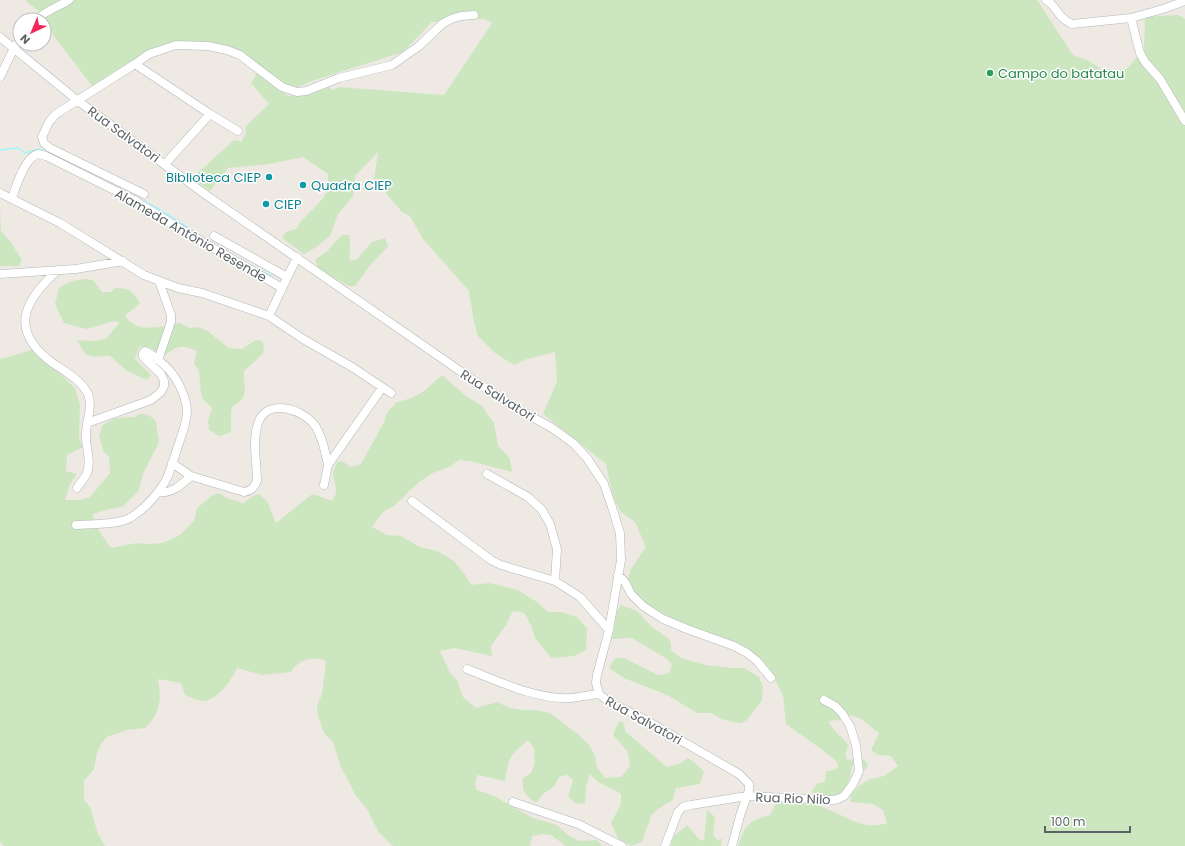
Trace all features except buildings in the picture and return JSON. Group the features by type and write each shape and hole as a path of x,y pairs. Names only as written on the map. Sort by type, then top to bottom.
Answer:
{"street":[{"path":"46,12 63,5 69,0"},
{"path":"1051,2 1064,20 1072,24 1130,18 1185,1"},
{"path":"78,101 149,54 176,45 208,46 227,50 240,55 282,87 297,92 306,91 339,78 392,65 419,46 442,24 461,16 474,15"},
{"path":"1130,18 1140,53 1145,62 1160,80 1185,121"},
{"name":"Rua Salvatori","path":"0,37 12,46"},
{"path":"0,77 12,52"},
{"name":"Rua Salvatori","path":"19,52 78,101 206,194 476,382 552,428 573,443 587,458 604,484 620,533 621,560 609,630 596,675 596,683 599,694 609,702 642,718 739,774 749,784 747,796"},
{"path":"135,64 238,131"},
{"name":"Alameda Antônio Resende","path":"78,101 56,114 49,122 42,138 44,143 50,148 144,194"},
{"path":"165,164 210,114"},
{"name":"Alameda Antônio Resende","path":"12,198 21,174 31,158 34,155 42,155 134,200 282,288"},
{"path":"0,194 12,198 60,223 144,275 178,288 202,293 269,316 303,339 352,367 391,393"},
{"name":"Alameda Antônio Resende","path":"214,236 287,277"},
{"path":"269,316 297,257"},
{"path":"0,274 58,270 123,261"},
{"path":"58,270 48,279 30,303 25,322 32,342 38,351 74,378 83,387 88,395 90,407 86,432 88,467 86,474 77,488"},
{"path":"158,360 171,322 171,315 159,281"},
{"path":"76,525 120,521 130,518 141,510 158,492 167,478 186,422 186,401 176,380 168,368 147,352 143,353 143,357 161,374 164,381 164,386 161,392 151,400 87,423"},
{"path":"324,485 328,465 382,388"},
{"path":"172,463 191,476 244,492 250,491 255,488 257,481 255,439 258,422 265,413 274,408 285,408 302,415 315,425 322,439 328,465"},
{"path":"486,474 528,497 542,510 550,524 557,549 555,581"},
{"path":"158,492 169,492 191,476"},
{"path":"412,501 491,560 501,565 555,581 580,597 609,630"},
{"path":"618,575 625,582 631,594 643,606 663,619 734,646 747,653 757,661 771,678"},
{"path":"467,669 514,687 543,696 570,698 599,694"},
{"name":"Rua Rio Nilo","path":"665,846 678,812 683,807 691,804 747,796 833,800 844,796 853,784 859,771 856,745 850,726 842,713 835,706 824,700"},
{"path":"732,846 747,796"},
{"path":"513,802 578,824 622,846"}],"green space":[{"path":"26,0 1037,0 1073,55 1087,60 1103,70 1127,69 1144,49 1145,17 1178,15 1185,19 1185,846 738,846 748,825 757,819 770,815 776,803 815,805 868,825 887,823 883,810 873,804 850,802 851,794 860,785 870,779 884,776 898,766 891,756 878,755 871,750 879,733 861,719 850,715 839,720 828,721 849,746 846,753 847,760 865,760 868,765 865,770 852,766 848,784 839,794 835,796 812,795 812,791 818,783 825,782 826,771 838,768 837,762 819,747 786,724 783,696 774,677 742,649 726,638 671,621 637,597 627,581 631,569 646,547 635,522 621,512 613,497 606,464 543,414 557,381 555,352 527,359 514,365 495,353 478,336 469,291 423,239 410,216 402,212 374,179 378,152 355,176 353,196 338,214 330,236 318,246 304,254 282,238 286,232 296,229 301,221 319,203 328,191 328,174 303,157 269,164 228,168 210,191 192,178 234,140 241,142 246,133 245,127 269,104 251,83 257,73 288,96 309,95 330,87 332,90 339,87 444,95 492,23 484,19 432,22 403,52 312,81 293,89 286,87 252,60 232,47 206,43 181,43 154,48 118,74 92,86 52,34 52,12 40,12"},
{"path":"0,205 1,231 10,241 22,260 19,266 0,266"},
{"path":"342,235 349,235 350,261 357,259 372,242 385,238 388,246 370,265 355,286 349,286 322,271 318,267 315,260 327,251"},
{"path":"85,279 93,280 102,292 110,292 115,288 120,288 133,293 140,303 125,316 136,326 150,328 180,323 190,328 197,327 206,330 229,348 242,349 256,340 262,341 264,345 263,354 244,371 245,392 242,399 232,407 231,432 220,436 209,430 208,421 212,408 203,399 201,393 199,371 194,363 197,351 185,347 178,347 162,357 150,347 139,347 135,359 151,375 147,380 127,371 110,356 90,356 84,351 77,340 94,341 106,339 119,323 115,321 86,329 64,323 55,304 59,288 72,281"},
{"path":"34,349 75,388 80,405 79,438 83,447 67,455 66,471 77,474 70,484 65,500 80,500 90,497 110,473 109,457 103,451 99,435 103,425 115,418 135,417 141,413 150,416 156,421 159,442 143,474 138,492 122,507 93,514 94,524 111,548 137,543 163,543 180,535 194,521 197,508 213,495 219,493 227,498 243,503 252,496 259,494 267,501 276,523 311,495 319,496 332,501 336,492 333,472 337,462 342,461 351,467 361,464 383,424 388,411 397,402 412,398 424,391 442,375 466,396 482,406 494,423 498,445 510,459 512,472 470,461 459,460 451,466 433,473 419,482 395,505 383,512 372,527 387,535 401,536 420,547 437,551 454,561 471,585 489,583 518,590 537,602 548,612 561,612 577,617 587,628 586,650 574,656 551,658 535,638 531,625 524,613 513,611 506,625 491,646 492,656 454,648 440,651 450,673 457,680 463,697 476,708 497,702 510,708 550,713 579,735 590,746 595,756 597,767 605,778 621,777 630,766 628,752 613,735 619,721 623,722 626,732 667,767 679,764 688,758 696,764 704,771 700,784 676,788 673,800 658,809 651,816 642,842 631,846 618,838 611,823 621,804 621,794 599,782 590,773 586,787 585,803 577,804 568,797 573,780 567,775 559,777 554,787 544,793 536,803 526,795 523,787 523,778 531,773 535,763 534,749 528,740 513,754 509,762 505,781 477,775 475,784 477,790 494,796 533,818 557,825 568,835 579,841 597,840 602,846 566,846 551,835 542,834 532,836 530,846 393,846 378,831 367,809 356,796 341,767 333,742 324,733 318,715 317,706 322,694 326,661 316,658 306,660 298,664 291,672 262,675 237,668 223,690 213,698 201,701 185,695 181,683 158,679 160,693 159,706 150,723 145,728 127,730 107,737 101,744 97,753 94,769 84,781 84,800 90,807 98,834 105,846 4,846 0,842 0,358 2,359"},
{"path":"621,605 637,611 652,627 668,638 671,643 671,650 681,658 706,665 744,668 759,677 763,687 762,700 747,720 741,723 722,719 711,713 697,713 667,695 624,678 609,668 616,658 624,658 658,675 669,673 672,665 667,659 632,638 612,639 617,611"},
{"path":"707,810 715,817 713,835 718,841 722,838 721,846 671,846 674,836 687,825 699,839 704,841"}],"waterway":[{"path":"0,150 18,148 25,153 40,149 47,153"},
{"path":"140,199 162,211 202,237"},
{"path":"250,265 271,276"}],"place":[{"name":"Campo do batatau","path":"990,73"},
{"name":"Biblioteca CIEP","path":"269,177"},
{"name":"Quadra CIEP","path":"303,185"},
{"name":"CIEP","path":"266,204"}]}
